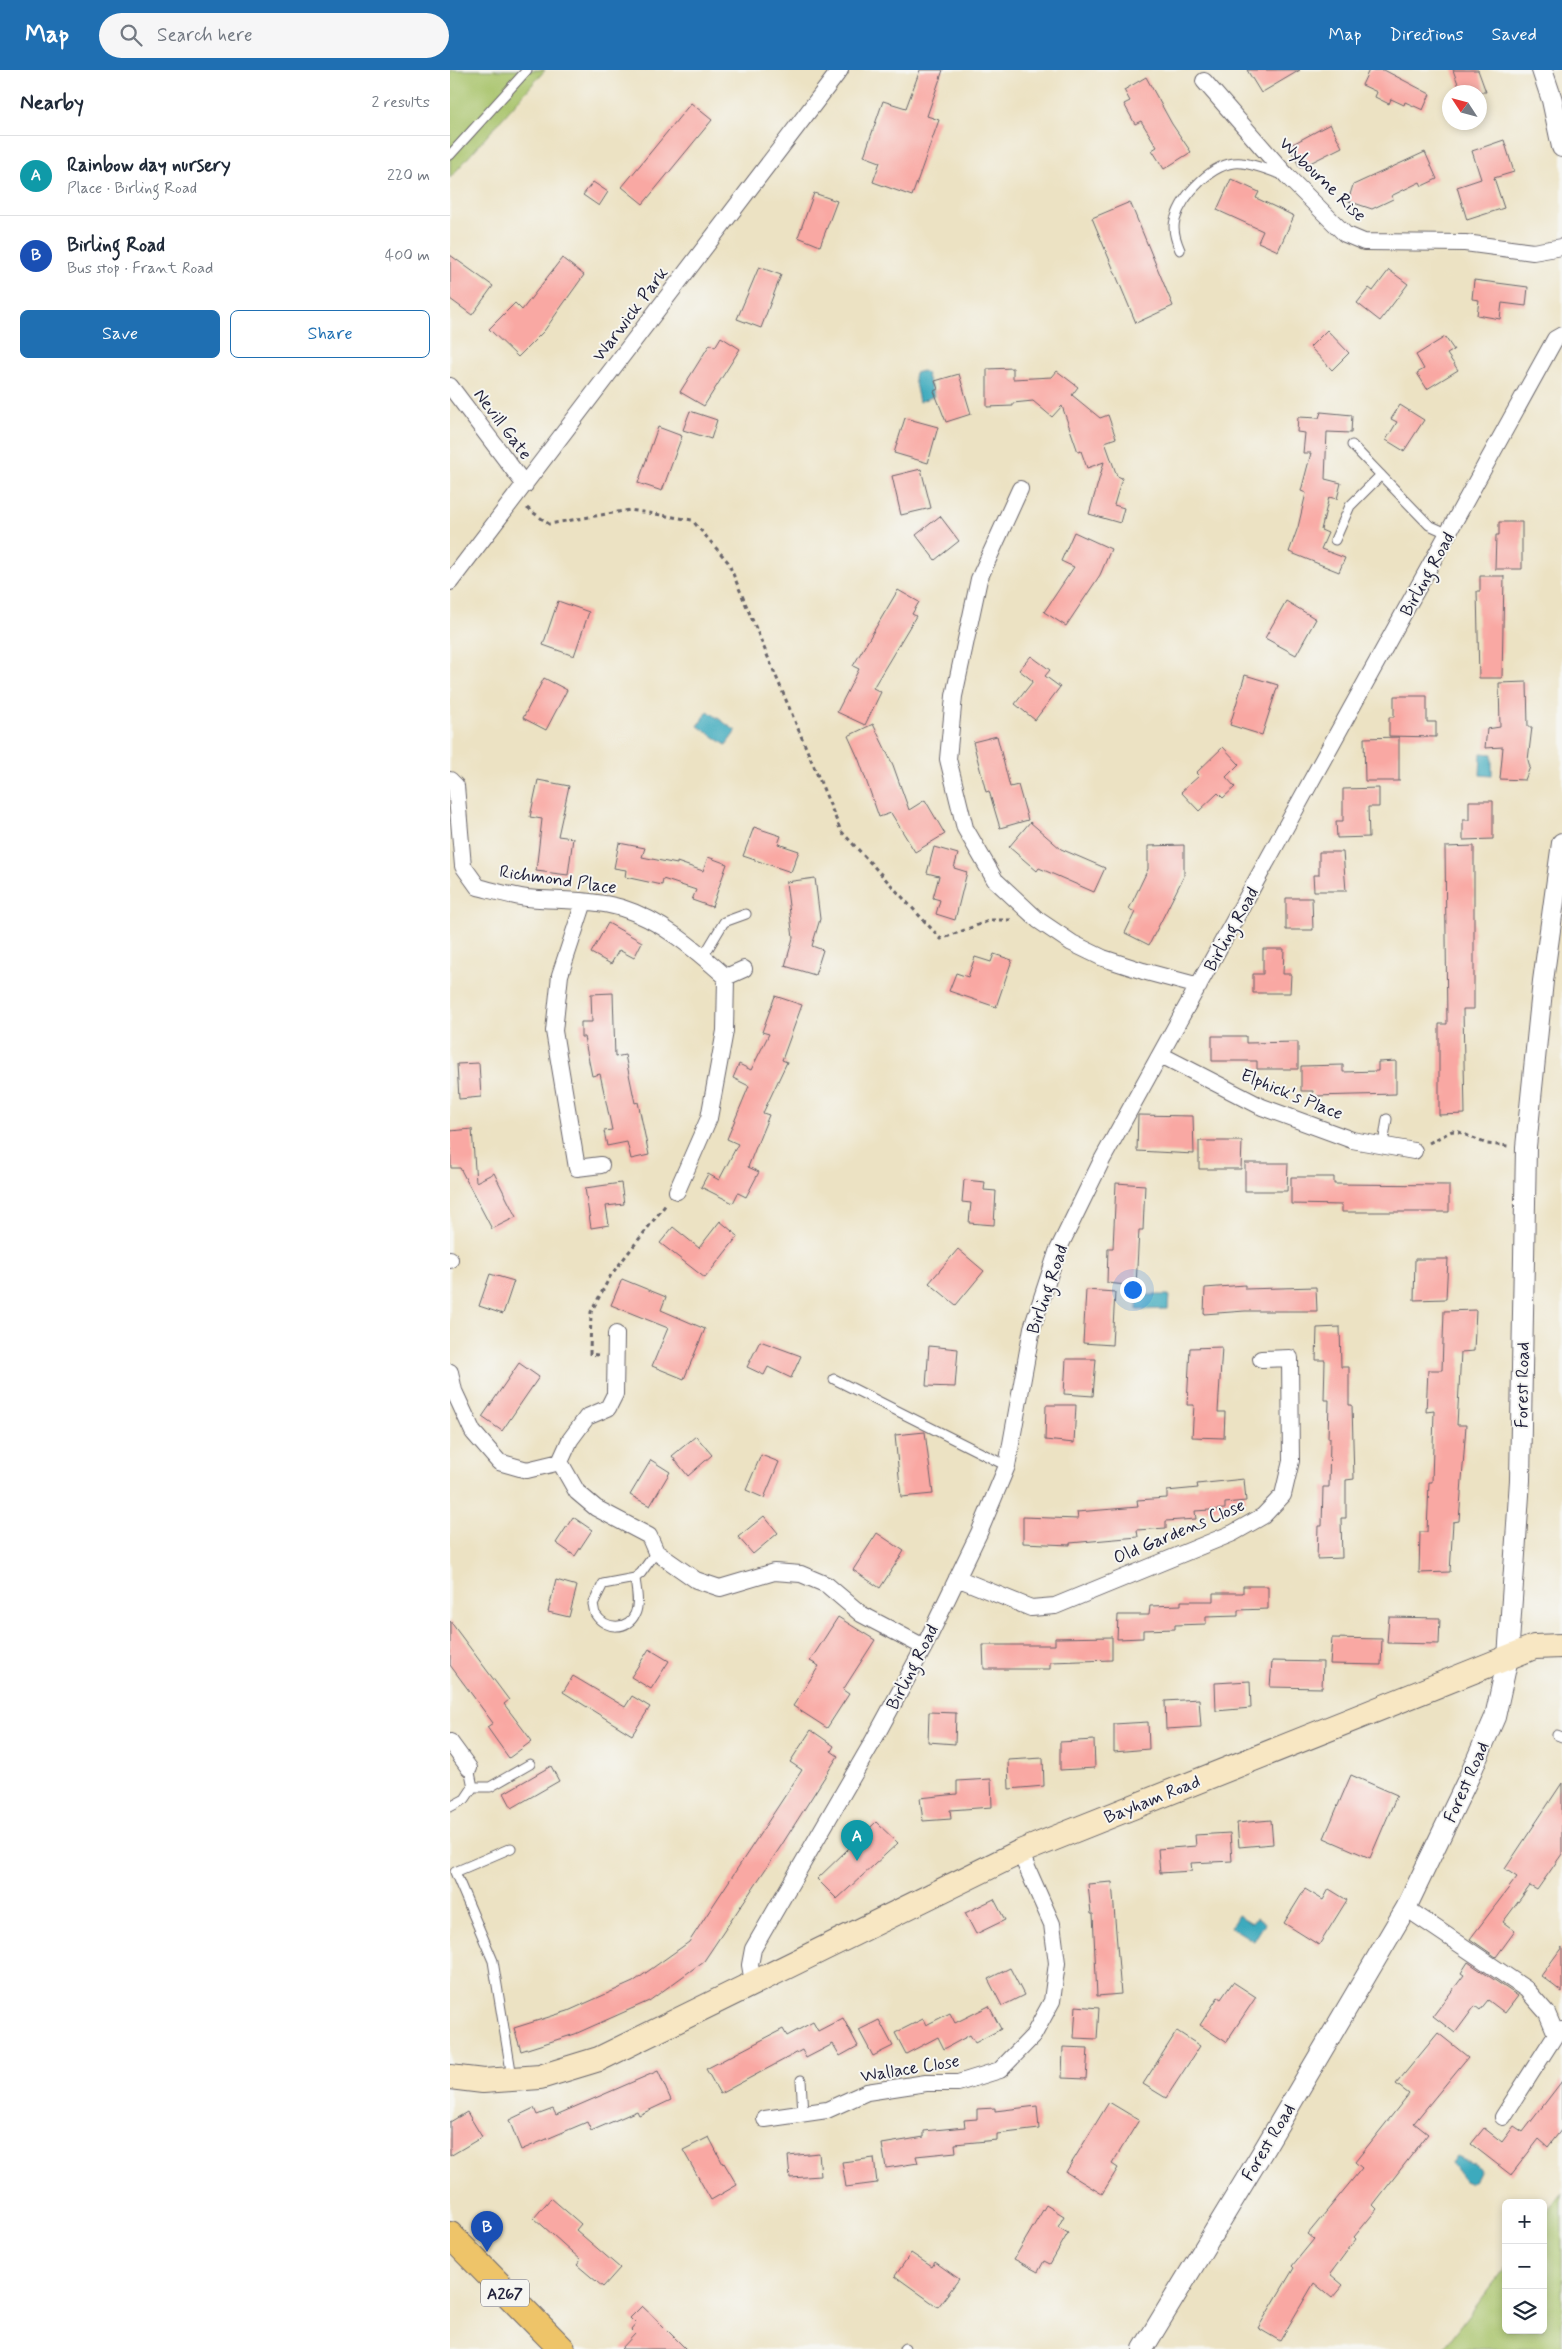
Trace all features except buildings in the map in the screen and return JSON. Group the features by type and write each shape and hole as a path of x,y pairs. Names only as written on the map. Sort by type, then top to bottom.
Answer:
{"main road":[{"name":"Bayham Road","path":"753,1982 1020,1852 1534,1647 1562,1646"},
{"path":"450,2077 483,2081 540,2077 599,2058 753,1982"},
{"name":"A267","path":"450,2235 562,2349"}],"street":[{"name":"Warwick Park","path":"450,582 840,70"},
{"path":"1542,70 1557,97 1562,147"},
{"name":"Wybourne Rise","path":"1204,81 1286,176 1345,234 1364,242 1464,242 1533,252 1562,248"},
{"name":"Birling Road","path":"753,1982 750,1965 753,1949 872,1743 924,1647 1007,1466 1032,1328 1057,1252 1102,1160 1555,339 1562,335"},
{"name":"Nevill Gate","path":"450,386 525,486"},
{"path":"1020,489 979,579 954,696 948,759 965,828 995,880 1038,920 1072,943 1103,958 1143,972 1199,986"},
{"name":"Richmond Place","path":"450,780 456,786 463,866 478,887 526,898 584,902 621,908 651,920 703,956 726,977"},
{"name":"Forest Road","path":"1143,2349 1268,2143 1406,1908 1469,1777 1495,1717 1508,1658 1520,1480 1526,1148 1543,980 1562,843"},
{"path":"584,902 560,976 554,1031 577,1168 601,1165"},
{"path":"677,1191 709,1118 725,1031 726,977 744,969"},
{"name":"Elphick's Place","path":"1161,1055 1262,1107 1352,1140 1414,1151"},
{"path":"560,1462 570,1440 587,1417 608,1408 615,1394 616,1334"},
{"name":"Old Gardens Close","path":"957,1578 1031,1608 1055,1606 1233,1533 1263,1516 1283,1495 1291,1461 1290,1358 1261,1359"},
{"path":"450,1372 454,1390 473,1432 499,1462 528,1470 560,1462"},
{"path":"560,1462 577,1492 596,1508 649,1536 656,1552 696,1580 720,1588 774,1572 801,1574 827,1585 860,1614 924,1647"},
{"path":"452,1748 469,1768"},
{"name":"Wallace Close","path":"765,2119 827,2110 867,2092 926,2083 958,2083 1000,2070 1033,2036 1052,2001 1057,1963 1052,1924 1020,1852"},
{"path":"1406,1908 1526,1989 1547,2013 1559,2032 1503,2116"}],"lane":[{"path":"450,155 527,70"},
{"path":"1180,250 1175,240 1174,222 1188,194 1204,177 1223,167 1241,162 1286,176"},
{"path":"1352,445 1429,525 1449,534"},
{"path":"1334,540 1350,506 1381,475"},
{"path":"703,956 724,922 746,914"},
{"path":"1383,1145 1387,1119"},
{"path":"834,1380 1007,1466"},
{"path":"635,1578 636,1613 630,1622 617,1627 606,1624 596,1615 593,1604 603,1584 635,1578 641,1573 656,1552"},
{"path":"473,1787 490,1787 530,1764"},
{"path":"450,1807 465,1799 473,1787 469,1768"},
{"path":"511,1848 455,1872 493,1961 513,2079"},
{"path":"801,2080 803,2113"}],"path":[{"path":"515,499 549,524 630,510 692,520 728,562 841,831 941,939 991,920 1038,920"},
{"path":"1414,1151 1452,1132 1459,1132 1487,1144 1526,1148"},
{"path":"616,1357 590,1354 591,1312 611,1275 677,1191"}],"green space":[{"path":"450,70 545,70 450,178"},
{"path":"1562,2193 1562,2349 1443,2349 1502,2272 1502,2334 1547,2334 1547,2212"}],"water":[{"path":"922,371 926,373 934,396 919,402 914,378 915,373"},
{"path":"708,711 736,731 726,745 698,726"},
{"path":"1481,753 1492,754 1492,776 1480,775"},
{"path":"1138,1295 1169,1295 1168,1309 1137,1310"},
{"path":"1238,1915 1252,1923 1256,1918 1265,1923 1254,1941 1231,1927"},
{"path":"1456,2156 1476,2165 1480,2170 1475,2180 1470,2183 1465,2181 1451,2163"}],"place":[{"name":"Rainbow day nursery","path":"857,1861"},
{"name":"Birling Road","path":"487,2252"}]}
